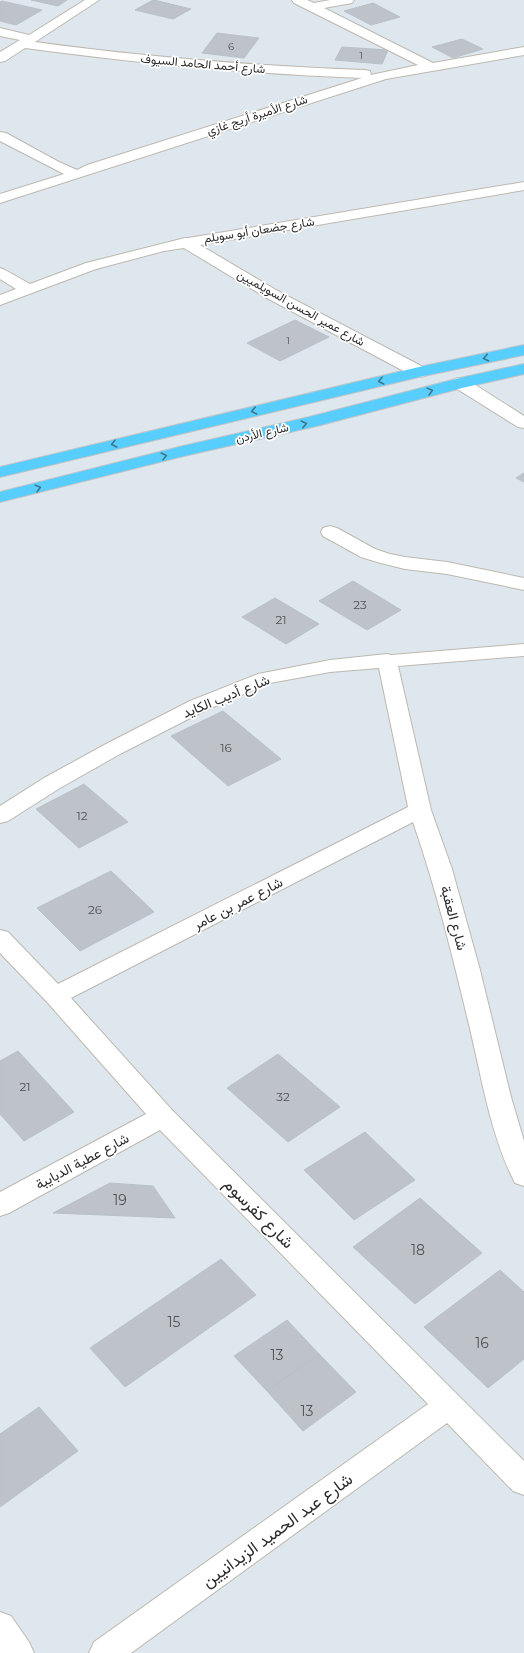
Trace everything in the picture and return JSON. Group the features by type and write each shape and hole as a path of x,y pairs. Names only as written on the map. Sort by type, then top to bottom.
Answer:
{"highway":[{"name":"شارع الأردن","path":"0,472 419,372 524,350"},
{"name":"شارع الأردن","path":"0,498 183,451 311,422 460,383 524,369"}],"street":[{"path":"0,58 92,0"},
{"path":"298,0 430,66"},
{"path":"314,7 348,0"},
{"name":"شارع أحمد الحامد السيوف","path":"0,32 27,42 120,56 232,68 311,73 384,75"},
{"name":"شارع الأميرة أريج غازي","path":"0,199 77,175 92,168 384,75 524,51"},
{"path":"1,136 54,165 77,175"},
{"name":"شارع جضعان أبو سويلم","path":"0,300 91,266 132,254 185,242 524,186"},
{"name":"شارع عمير الحسن السويلميين","path":"185,242 206,256 310,314 419,372"},
{"path":"0,273 28,289"},
{"path":"460,383 524,423"},
{"path":"330,532 368,553 384,558 405,563 447,568 524,584"},
{"name":"شارع أديب الكايد","path":"0,816 52,783 113,749 196,706 265,678 296,671 330,666 387,660 524,650"},
{"name":"شارع العقبة","path":"387,660 420,810 441,868 468,970 498,1096 515,1154 524,1176"},
{"name":"شارع عمر بن عامر","path":"55,996 420,810"},
{"name":"شارع كفرسوم","path":"0,938 55,996 163,1117 274,1227 524,1482"},
{"name":"شارع عطية الدبايبة","path":"0,1205 163,1117"},
{"name":"شارع عبد الحميد الزيدانيين","path":"105,1653 448,1406"},
{"path":"0,1627 18,1653"}],"building":[{"path":"31,0 67,0 58,6"},
{"path":"153,0 191,9 173,19 135,10"},
{"path":"2,1 42,10 16,25 0,21 0,2"},
{"path":"373,3 400,17 371,25 344,11"},
{"path":"217,33 259,38 244,58 202,53"},
{"path":"462,39 483,49 453,58 432,47"},
{"path":"342,47 388,50 382,64 335,60"},
{"path":"295,320 329,337 280,361 247,343"},
{"path":"524,473 524,482 516,478"},
{"path":"353,581 401,610 367,630 319,601"},
{"path":"275,598 319,624 286,644 242,617"},
{"path":"223,711 281,759 228,786 171,736"},
{"path":"84,784 128,822 79,848 36,809"},
{"path":"111,871 154,912 80,951 37,908"},
{"path":"18,1051 74,1112 24,1141 0,1114 0,1061"},
{"path":"278,1054 340,1107 288,1142 227,1088"},
{"path":"365,1132 415,1180 354,1220 304,1170"},
{"path":"110,1183 153,1186 175,1218 53,1213"},
{"path":"420,1198 482,1253 415,1304 353,1247"},
{"path":"221,1259 256,1295 125,1387 90,1348"},
{"path":"500,1270 524,1292 524,1359 488,1388 424,1327"},
{"path":"287,1320 319,1354 267,1391 234,1356"},
{"path":"319,1354 356,1392 303,1431 267,1391"},
{"path":"39,1407 78,1451 0,1507 0,1434"}]}
